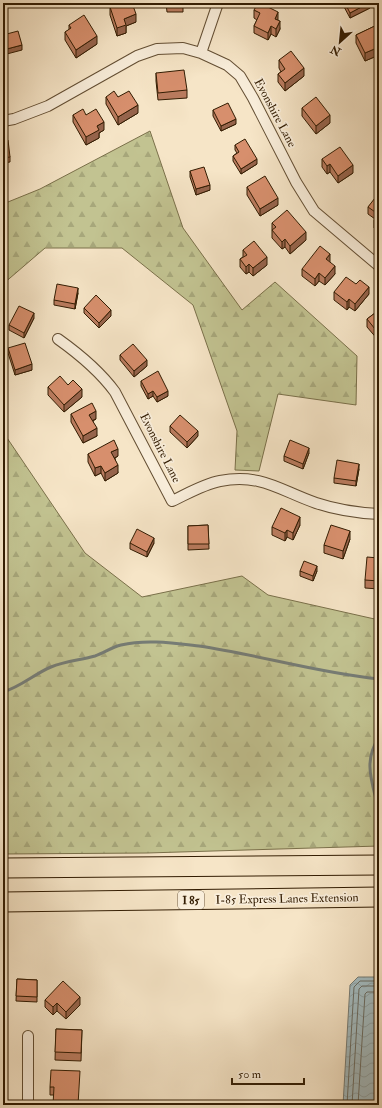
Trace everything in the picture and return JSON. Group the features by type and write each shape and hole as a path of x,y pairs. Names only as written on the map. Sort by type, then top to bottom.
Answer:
{"highway":[{"path":"3,868 379,864"},
{"name":"I-85 Express Lanes Extension","path":"3,902 379,897"}],"street":[{"path":"201,53 218,3"},
{"name":"Evonshire Lane","path":"3,121 14,119 48,106 137,56 157,49 183,48 201,53 227,65 240,76 253,98 296,182 314,211 379,266"},
{"name":"Evonshire Lane","path":"58,338 87,360 115,392 172,501 219,481 258,480 275,485 315,503 349,512 379,514"},
{"path":"28,1036 28,1105"}],"green space":[{"path":"150,131 183,228 242,310 275,282 357,356 356,405 278,394 259,471 235,470 237,431 193,305 122,248 45,248 3,284 3,204 40,189"},
{"path":"3,432 85,553 142,597 242,576 268,595 379,620 379,846 147,853 3,854"}],"water":[{"path":"358,977 379,977 379,1105 343,1105 350,985"}],"building":[{"path":"121,3 132,3 136,14 124,19 126,25 117,28 110,7"},
{"path":"166,3 183,3 183,7 167,7"},
{"path":"258,3 278,12 275,19 280,21 276,29 271,26 268,33 254,26 260,13 254,10"},
{"path":"345,3 369,3 350,13"},
{"path":"84,15 97,36 76,50 65,32 71,28 69,25"},
{"path":"379,24 379,47 365,53 356,35"},
{"path":"18,31 22,45 3,50 3,35"},
{"path":"291,51 304,68 285,83 278,74 285,69 279,60"},
{"path":"184,70 187,90 158,93 156,73"},
{"path":"114,91 118,97 129,91 138,105 118,117 106,97"},
{"path":"316,97 330,115 316,126 302,108"},
{"path":"228,103 236,119 221,126 213,110"},
{"path":"83,109 86,115 96,109 104,122 97,126 99,130 86,137 73,115"},
{"path":"245,139 257,159 241,169 233,156 239,152 235,145"},
{"path":"8,140 10,157 3,158 3,141"},
{"path":"340,147 353,165 338,176 330,164 327,166 322,159"},
{"path":"204,167 210,185 196,189 190,171"},
{"path":"265,176 278,198 260,209 247,187"},
{"path":"378,194 379,224 374,220 378,214 368,207"},
{"path":"287,210 306,232 290,246 285,239 282,242 272,230 276,227 272,223"},
{"path":"254,241 267,257 253,268 249,264 246,267 240,259 247,255 243,250"},
{"path":"320,246 330,254 326,259 335,266 325,278 319,273 315,279 302,269"},
{"path":"346,277 356,284 360,280 369,287 355,304 349,299 347,302 334,292"},
{"path":"57,284 78,288 75,304 54,300"},
{"path":"96,295 111,310 99,323 84,308"},
{"path":"19,306 34,313 24,333 9,325"},
{"path":"379,310 379,334 367,319"},
{"path":"25,343 32,364 15,370 8,348"},
{"path":"133,344 147,360 134,371 120,355"},
{"path":"158,371 168,391 157,397 153,391 148,394 141,381"},
{"path":"60,376 68,385 73,380 82,389 64,405 48,387"},
{"path":"92,403 96,411 89,415 97,428 83,436 71,414"},
{"path":"180,415 198,431 187,442 170,426"},
{"path":"114,440 118,449 111,452 118,465 105,473 101,466 95,468 88,454"},
{"path":"290,440 309,448 303,464 284,456"},
{"path":"337,460 359,464 356,481 334,478"},
{"path":"281,508 300,517 293,533 287,530 285,533 272,527"},
{"path":"208,525 209,544 188,544 188,526"},
{"path":"331,525 350,531 343,551 324,545"},
{"path":"137,529 154,538 147,552 130,543"},
{"path":"367,557 379,558 379,581 365,580"},
{"path":"304,561 317,566 313,576 300,571"},
{"path":"17,979 37,980 37,997 16,996"},
{"path":"63,981 80,997 66,1012 57,1003 53,1007 45,1000"},
{"path":"56,1029 82,1030 81,1053 55,1052"},
{"path":"51,1070 80,1071 78,1105 53,1105 54,1087 50,1087"}],"waterway":[{"path":"3,692 16,687 56,665 95,656 121,645 140,642 160,642 199,646 334,673 379,679"},
{"path":"379,737 374,746 370,765 370,773 379,812"}]}
